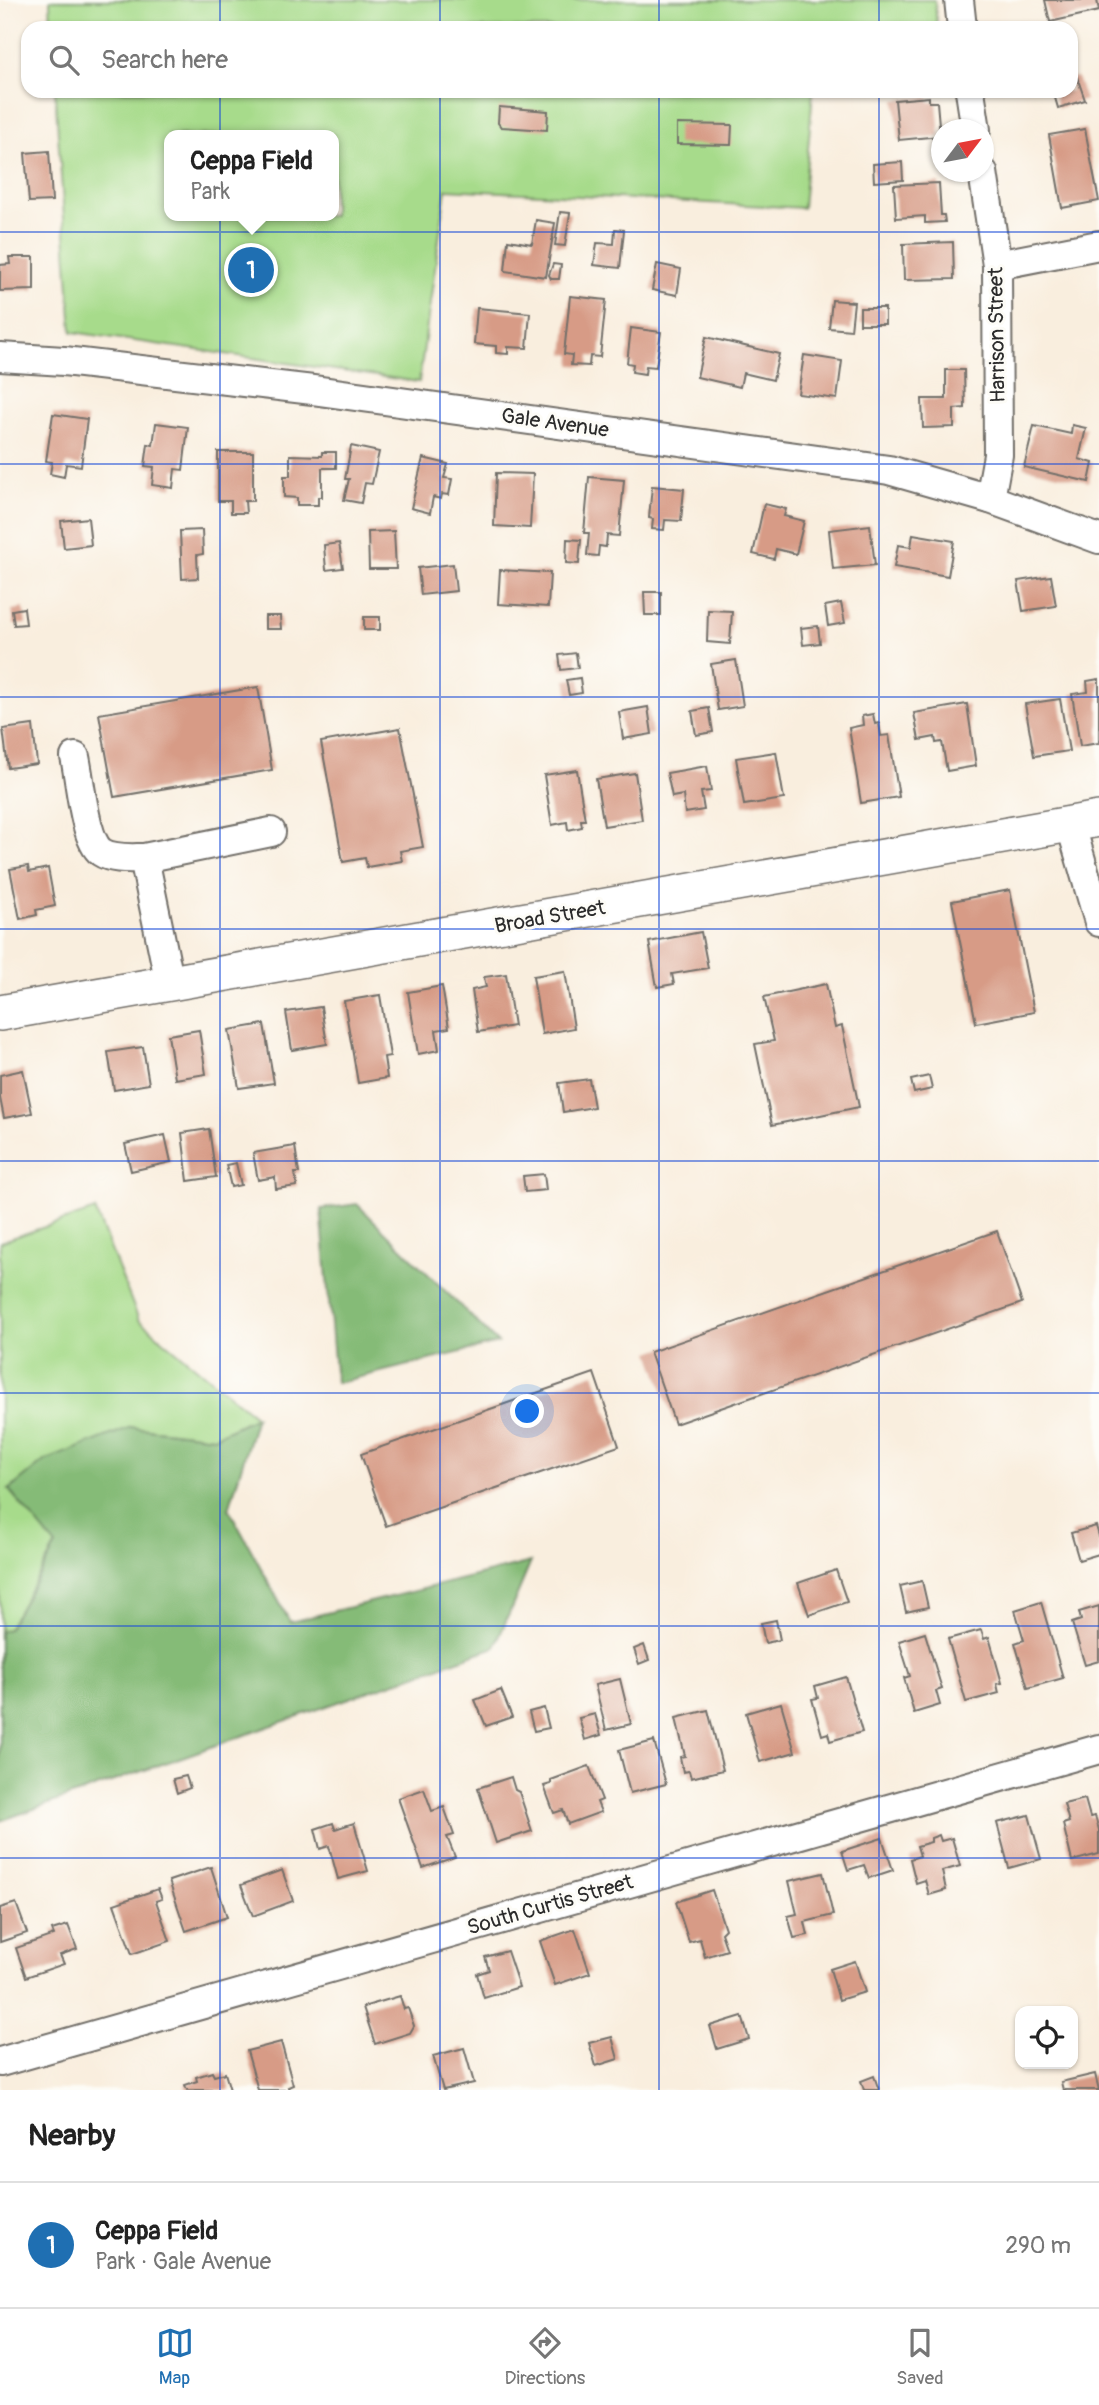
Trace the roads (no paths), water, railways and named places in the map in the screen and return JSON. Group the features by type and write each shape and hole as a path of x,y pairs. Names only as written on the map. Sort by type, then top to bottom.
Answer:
{"main road":[{"name":"Broad Street","path":"0,1013 1085,822"}],"street":[{"path":"959,0 961,21"},
{"path":"971,98 974,119"},
{"name":"Harrison Street","path":"984,182 997,265 998,456 990,499"},
{"path":"997,265 1099,245"},
{"name":"Gale Avenue","path":"0,357 64,361 313,390 890,470 990,499 1099,539"},
{"path":"75,757 91,840 102,852 116,858 144,858 271,832"},
{"path":"1085,822 1099,922"},
{"path":"144,858 170,984"},
{"name":"South Curtis Street","path":"0,2062 1099,1749"}],"place":[{"name":"Ceppa Field","path":"251,270"}]}
